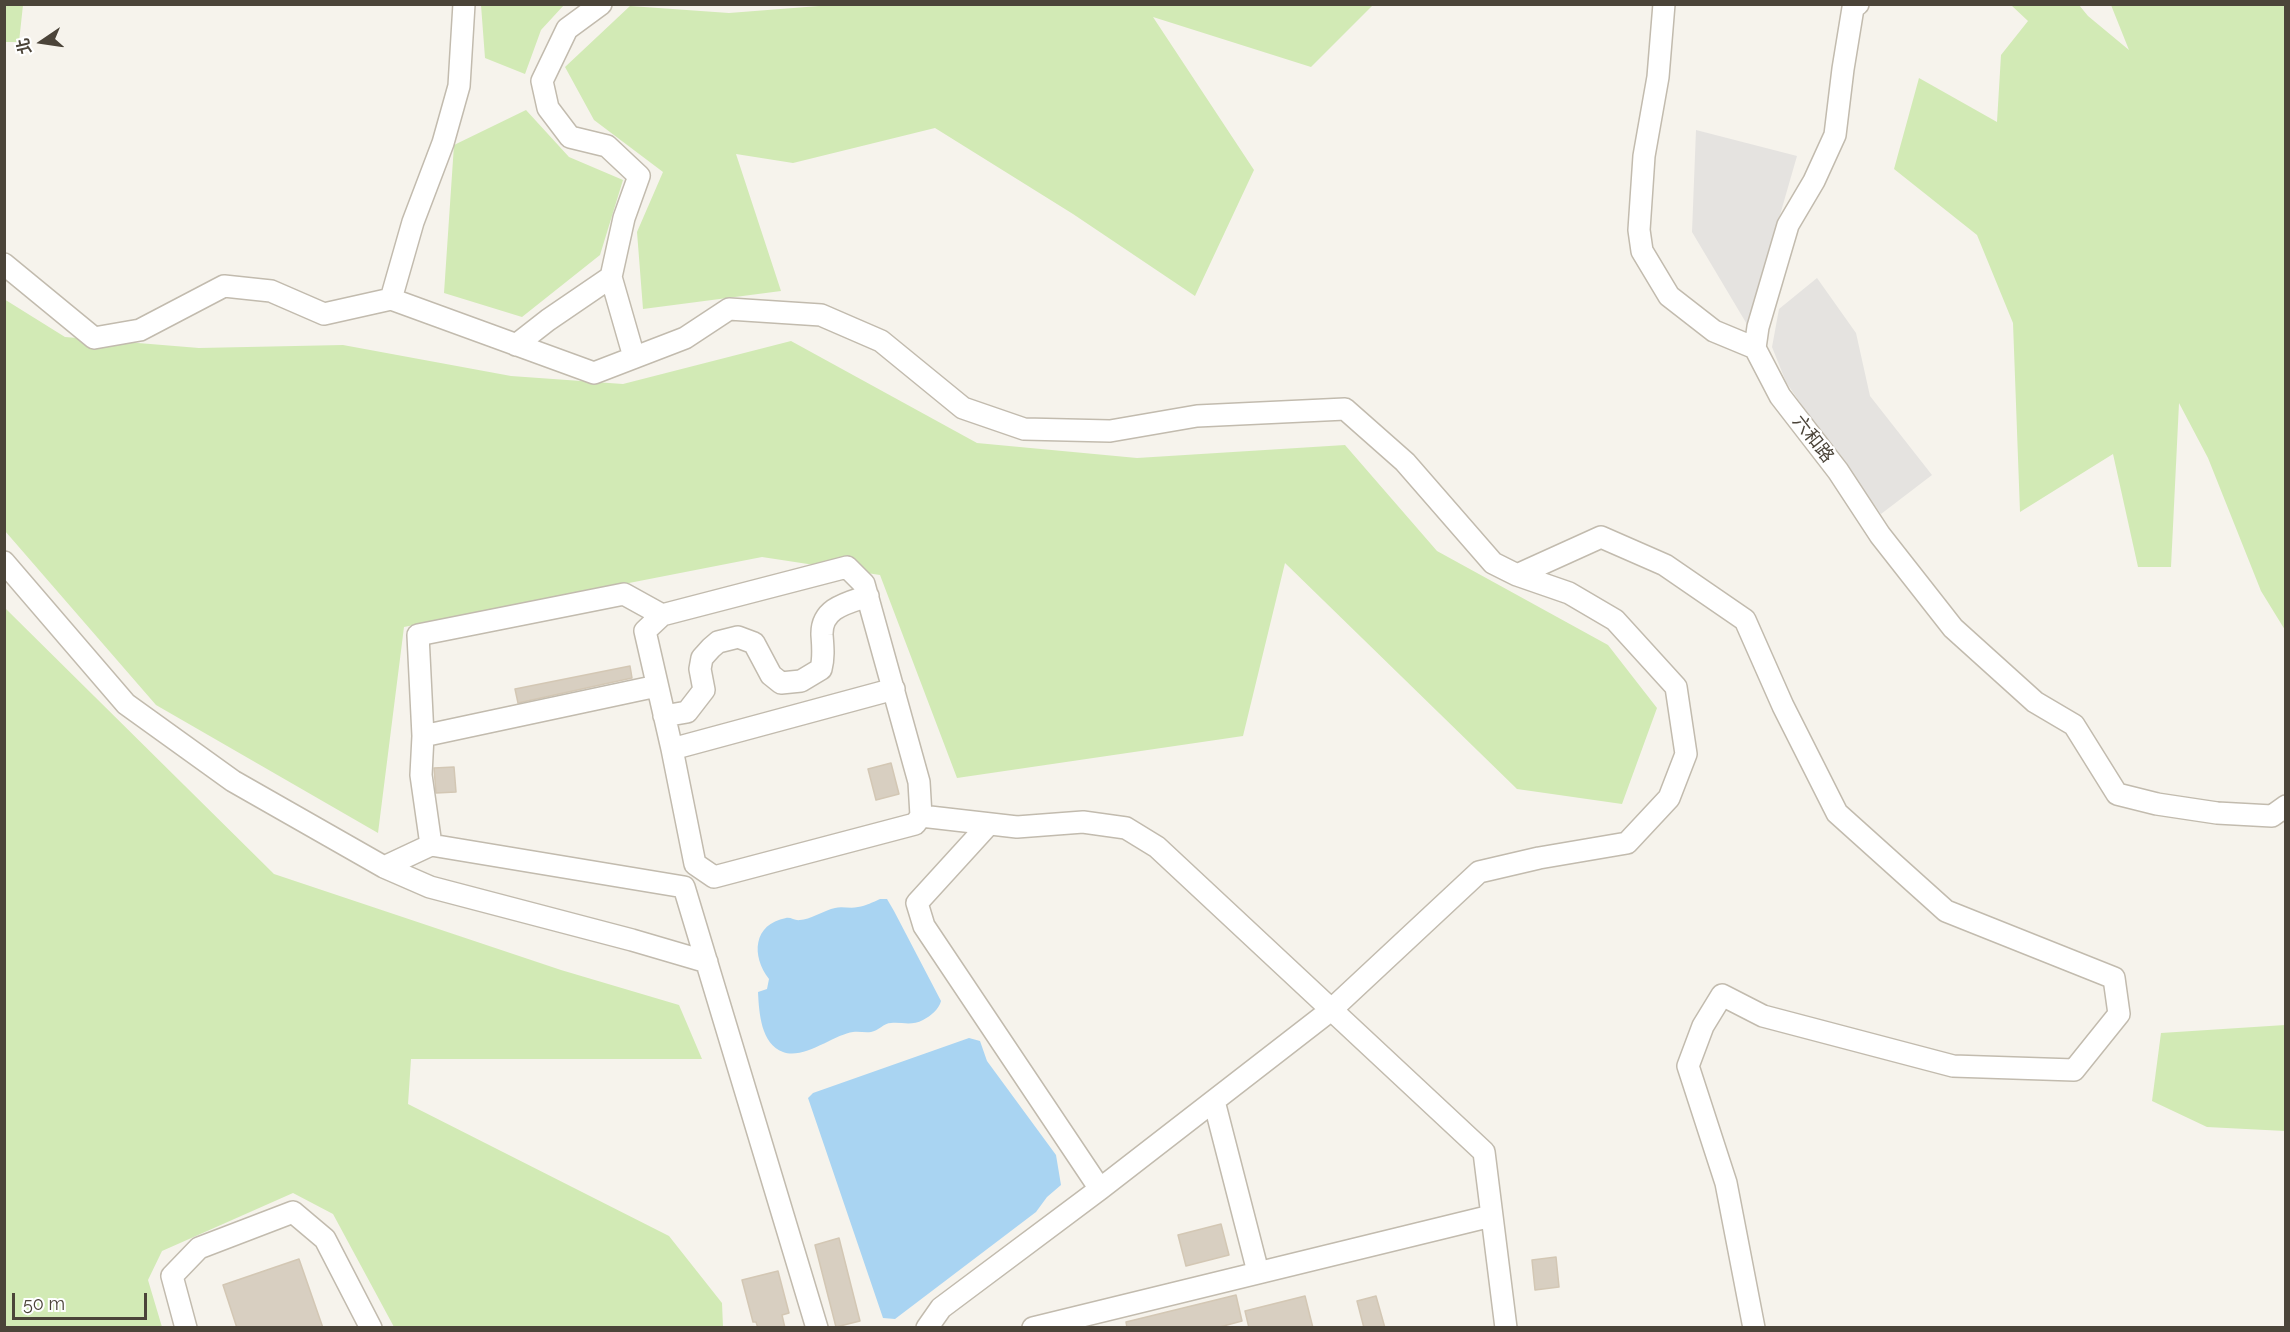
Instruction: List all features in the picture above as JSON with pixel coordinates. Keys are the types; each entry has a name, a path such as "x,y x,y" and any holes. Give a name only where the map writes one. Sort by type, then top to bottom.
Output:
{"street":[{"path":"391,299 413,222 443,143 459,86 464,4"},
{"path":"601,4 567,29 542,81 548,108 570,137 607,146 639,176 624,218 611,277 634,357"},
{"path":"1664,4 1658,77 1644,156 1638,230 1642,251 1669,296 1714,331 1755,348 1758,327 1788,225 1814,181 1835,135 1853,8 1858,4"},
{"path":"4,264 94,338 140,330 224,286 271,291 324,314 391,299 594,373 685,338 729,309 821,315 881,342 963,408 1024,429 1110,431 1197,416 1345,409 1405,462 1492,563 1517,575 1569,593 1615,620 1676,687 1686,754 1670,798 1627,843 1539,858 1479,872 1331,1010 1100,1189 941,1308 927,1328"},
{"path":"516,345 611,277"},
{"name":"六和路","path":"1755,348 1780,396 1838,471 1880,535 1953,628 2035,702 2074,725 2117,794 2157,804 2217,813 2272,816 2286,806"},
{"path":"1517,575 1601,537 1665,565 1745,620 1783,706 1837,813 1946,911 2114,978 2119,1014 2074,1070 1953,1066 1763,1016 1722,995 1703,1026 1688,1066 1726,1183 1754,1328"},
{"path":"4,562 126,704 233,781 384,867 430,887 707,962"},
{"path":"695,864 714,878 915,824 921,816 919,782 868,596 864,584 847,567 662,615 645,631 695,864 684,887 817,1328"},
{"path":"431,845 421,775 423,736 418,635 624,594 662,615"},
{"path":"664,716 687,712 704,690 700,669 702,658 718,642 738,637 754,643 771,675 781,683 801,681 821,669 824,656 822,632 825,618 838,606 868,596"},
{"path":"423,736 657,686"},
{"path":"672,749 894,689"},
{"path":"921,816 1017,827 1083,822 1126,828 1157,847 1484,1152 1506,1328"},
{"path":"989,824 917,903 924,926 1100,1189"},
{"path":"384,867 431,845 684,887"},
{"path":"1214,1101 1258,1272"},
{"path":"186,1328 172,1276 200,1248 293,1212 325,1239 371,1328"},
{"path":"1033,1328 1491,1216"}],"green space":[{"path":"5,4 23,5 19,42 5,42"},
{"path":"481,4 564,5 541,30 525,74 485,58"},
{"path":"832,5 1373,5 1311,67 1153,17 1254,170 1195,296 1073,214 935,128 793,163 736,154 781,291 643,309 637,232 663,172 594,120 565,67 630,6 729,13"},
{"path":"2011,5 2079,5 2088,16 2129,50 2111,5 2285,5 2285,630 2261,591 2208,458 2179,403 2171,567 2138,567 2113,454 2020,512 2013,323 1977,235 1894,169 1919,78 1997,122 2001,55 2028,21"},
{"path":"526,110 569,157 623,180 600,255 522,317 444,293 454,145"},
{"path":"4,299 65,337 199,348 343,345 511,376 623,384 791,341 977,443 1137,458 1345,445 1437,551 1608,645 1657,708 1622,804 1517,789 1285,563 1243,736 957,778 880,575 762,557 404,627 378,833 156,705 5,531"},
{"path":"5,608 274,874 561,970 679,1005 702,1059 411,1059 408,1104 669,1236 722,1303 723,1327 394,1327 333,1214 293,1193 162,1251 148,1280 162,1327 5,1327"},
{"path":"2285,1025 2285,1131 2207,1127 2152,1101 2161,1033"}],"shaded area":[{"path":"1696,130 1797,156 1748,326 1692,232"},
{"path":"1817,278 1856,333 1870,396 1932,475 1881,514 1828,444 1786,382 1772,347 1779,309"}],"water":[{"path":"887,899 894,911 941,1001 938,1007 919,1022 888,1023 871,1032 846,1034 800,1053 791,1054 776,1048 766,1035 759,1009 758,992 767,989 769,979 759,961 758,942 761,934 775,921 786,918 804,920 835,908 852,908"},
{"path":"969,1038 980,1041 987,1061 1056,1155 1061,1185 1047,1197 1036,1212 895,1319 883,1318 808,1098 813,1093"}],"building":[{"path":"630,666 632,678 518,703 515,689"},
{"path":"891,763 899,794 876,800 868,769"},
{"path":"454,767 456,792 436,793 434,768"},
{"path":"1221,1224 1229,1255 1186,1266 1178,1235"},
{"path":"839,1238 860,1321 836,1327 815,1245"},
{"path":"1556,1257 1559,1287 1535,1290 1532,1260"},
{"path":"299,1259 323,1328 237,1328 223,1285"},
{"path":"778,1271 789,1313 782,1315 785,1328 758,1328 756,1322 753,1322 742,1280"},
{"path":"1236,1295 1242,1321 1216,1328 1127,1328 1126,1322"},
{"path":"1305,1296 1313,1328 1249,1328 1245,1311"},
{"path":"1376,1296 1385,1328 1364,1328 1357,1301"}]}
